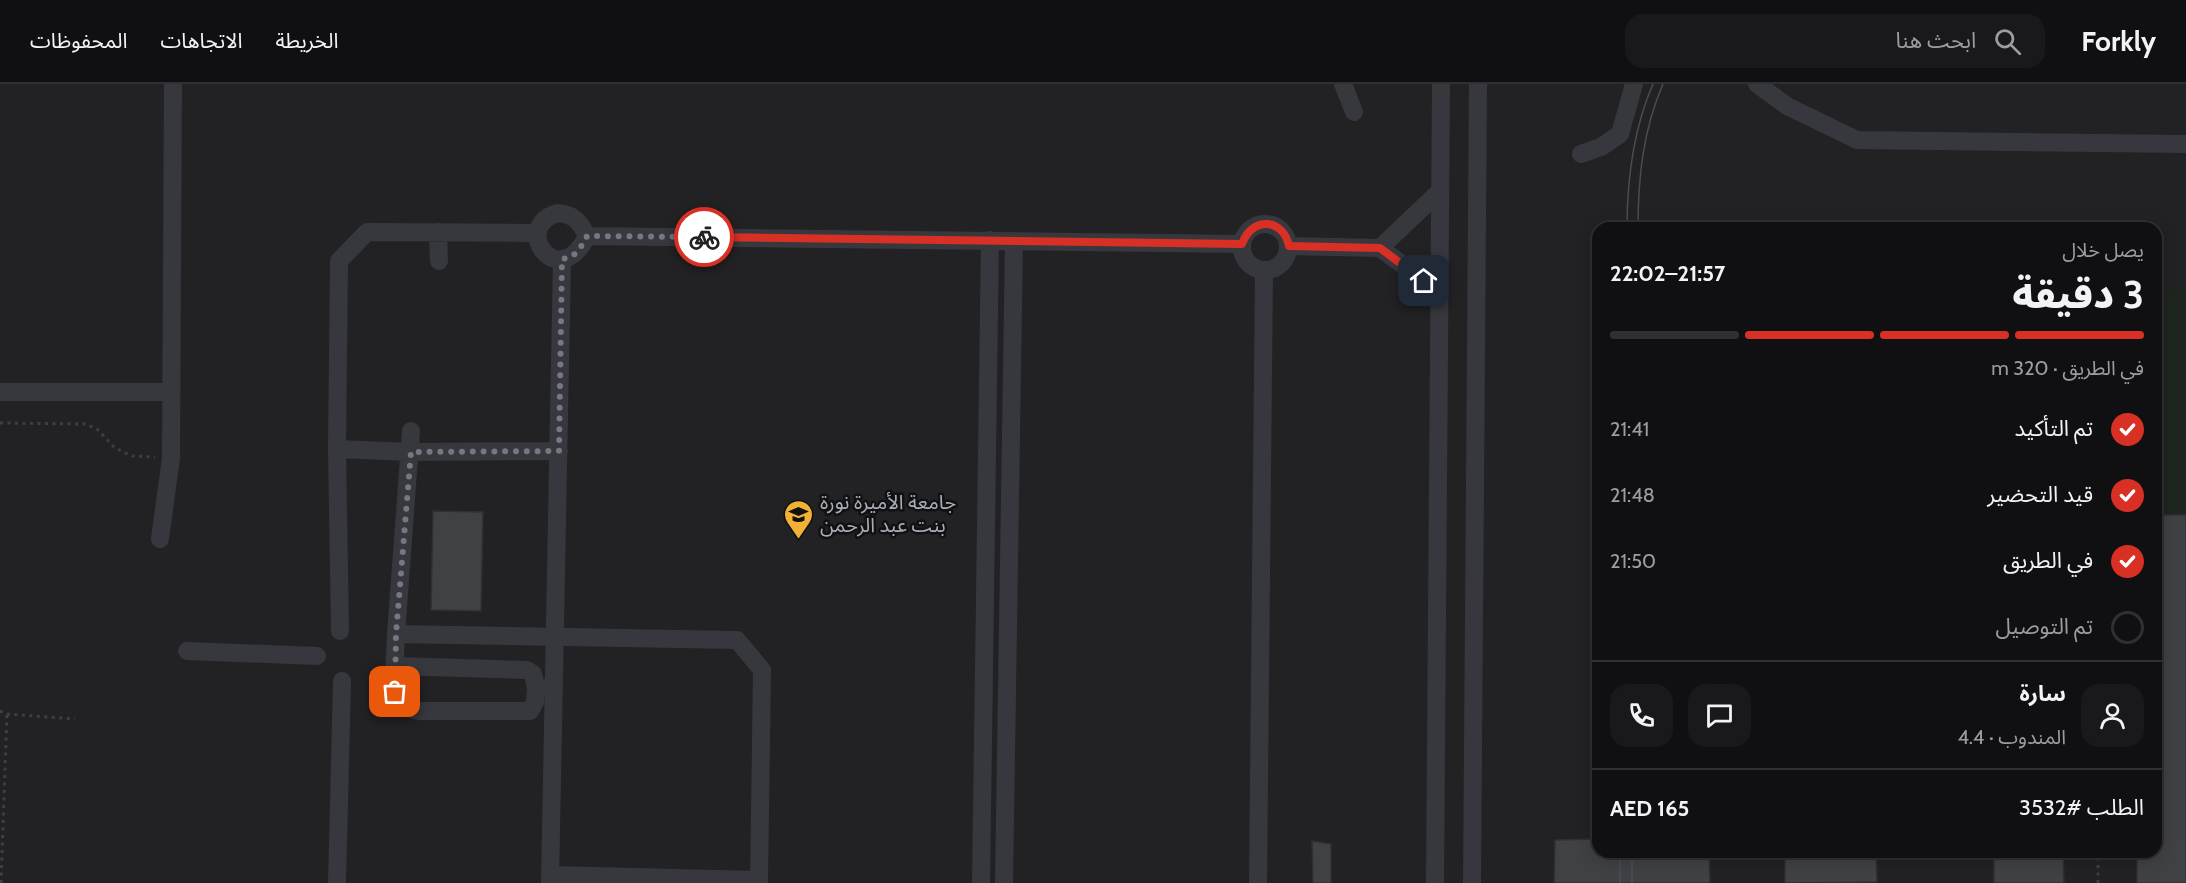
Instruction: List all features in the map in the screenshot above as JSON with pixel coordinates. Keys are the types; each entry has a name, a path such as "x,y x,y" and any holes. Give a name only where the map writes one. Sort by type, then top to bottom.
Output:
{"street":[{"path":"160,539 171,458 173,84"},
{"path":"1343,84 1354,112"},
{"path":"1435,883 1440,84"},
{"path":"1472,883 1478,84"},
{"path":"1581,154 1601,147 1620,134 1634,84"},
{"path":"1757,84 1787,106 1857,140 2186,144"},
{"path":"1380,248 1440,191"},
{"path":"558,213 573,216 579,221 587,236 574,256 562,259 552,258 545,254 540,248 538,233 544,219 558,213"},
{"path":"1263,224 1277,227 1283,232 1289,246 1284,261 1272,269 1264,270 1257,269 1245,259 1242,244 1249,231 1263,224"},
{"path":"340,631 337,449 339,261 367,232 538,233"},
{"path":"438,232 439,261"},
{"path":"587,236 1242,244"},
{"path":"981,883 990,240"},
{"path":"1004,883 1014,241"},
{"path":"1289,246 1380,248 1439,292"},
{"path":"396,634 555,637 737,640 762,670 759,882 550,879 545,688 555,637 562,259"},
{"path":"1258,883 1264,270"},
{"path":"0,392 171,392"},
{"path":"411,431 396,634 395,692 399,701 407,708 419,711 530,711 545,688"},
{"path":"337,449 411,452 559,451"},
{"path":"187,651 317,656"},
{"path":"396,666 527,670 545,688"},
{"path":"337,883 342,681"}],"path":[{"path":"0,423 85,424 97,429 114,447 132,456 171,458"},
{"path":"0,711 6,714 75,719"},
{"path":"1,883 6,714"},
{"path":"2098,858 2098,883"}],"shaded area":[{"name":"جامعة الأميرة نورة بنت عبد الرحمن","path":"0,84 2186,84 2186,883 0,883"},
{"path":"2162,289 2186,290 2186,522 2162,522"}],"building":[{"path":"433,511 483,512 481,611 431,610"},
{"path":"2162,515 2186,515 2186,883 2137,883 2137,858 2162,858"},
{"path":"1592,839 1592,858 1709,858 1710,883 1554,883 1555,840"},
{"path":"1312,841 1331,844 1331,883 1313,883"},
{"path":"1785,858 1876,858 1877,882 1785,883"},
{"path":"1994,858 2063,858 2064,883 1994,883"}],"tram line":[{"path":"1627,222 1628,191 1636,137 1653,84"},
{"path":"1638,222 1639,191 1646,137 1663,84"},
{"path":"1620,858 1620,883"},
{"path":"1632,858 1632,883"}],"way so far":[{"path":"395,692 396,634 411,452 559,451 562,259 574,256 587,236 704,237"}],"place":[{"name":"جامعة الأميرة نورة بنت عبد الرحمن","path":"799,540"}],"route":[{"path":"704,237 1242,244 1249,231 1255,226 1270,224 1283,232 1289,246 1380,248 1424,281"}]}
